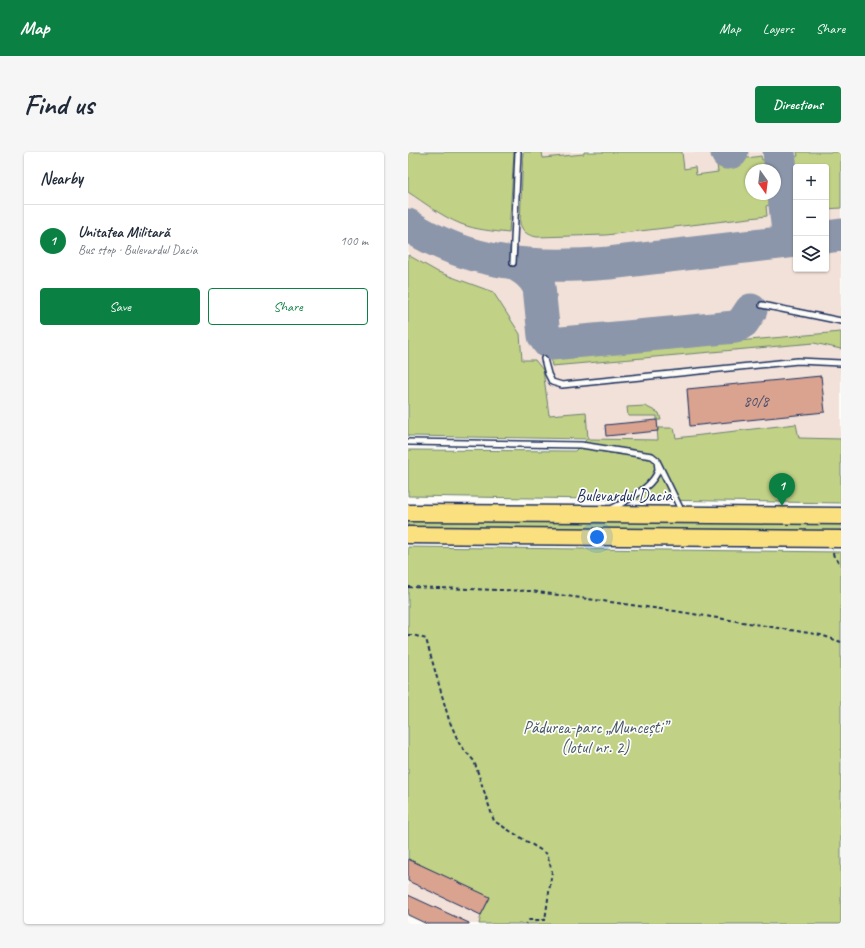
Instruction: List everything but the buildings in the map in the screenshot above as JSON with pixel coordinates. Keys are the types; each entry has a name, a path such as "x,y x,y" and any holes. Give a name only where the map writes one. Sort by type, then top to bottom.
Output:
{"main road":[{"name":"Bulevardul Dacia","path":"408,513 841,516"},
{"path":"408,535 841,539"}],"lane":[{"path":"513,263 518,152"},
{"path":"762,305 841,321"},
{"path":"544,359 552,382 562,385 798,361 841,363"},
{"path":"408,442 581,445 652,456 657,460 683,514"},
{"path":"600,515 625,502 643,490 658,470 657,460"}],"path":[{"path":"408,587 530,591 674,611 821,635 841,642"},
{"path":"408,635 426,639 449,720 460,744 474,761 494,821 547,854 552,872 544,920 529,920 526,924"}],"shaded area":[{"path":"408,152 841,152 841,444 408,436"},
{"path":"408,859 490,897 481,915 479,924 427,924 408,915"}],"green space":[{"path":"408,152 514,152 509,233 479,229 461,224 440,213 408,192"},
{"path":"523,152 542,152 543,158 584,154 584,152 682,152 684,169 695,167 696,175 718,172 717,165 727,164 727,161 761,156 762,160 769,159 770,164 745,164 745,200 774,200 774,204 766,206 767,216 606,235 537,237 526,233 520,224"},
{"path":"797,152 841,152 841,208 829,209 829,164 793,164 793,191 791,191 788,168 792,167 790,157 798,156"},
{"path":"408,255 438,272 493,292 520,334 522,360 535,360 543,370 549,415 586,412 588,439 658,440 657,428 674,428 676,438 796,424 799,438 841,439 841,503 408,496 408,450 575,451 587,439 408,436"},
{"path":"841,332 841,349 814,343 552,366 551,360 554,357"},
{"path":"645,406 659,413 661,420 657,420 657,416 628,416 627,407"},
{"path":"408,519 841,524 841,533 408,527"},
{"name":"Pădurea-parc „Muncești” (lotul nr. 2)","path":"408,547 841,552 841,924 479,924 481,915 490,898 408,859"}],"taxiway":[{"path":"727,153 732,152"},
{"path":"779,152 789,241"},
{"path":"408,225 432,239 480,257 505,262 530,264 582,265 609,263 793,241"},
{"path":"829,237 841,235"},
{"path":"513,263 528,273 539,287 544,336 551,344 735,327 743,322 751,310"}],"place":[{"name":"Unitatea Militară","path":"782,506"}]}
